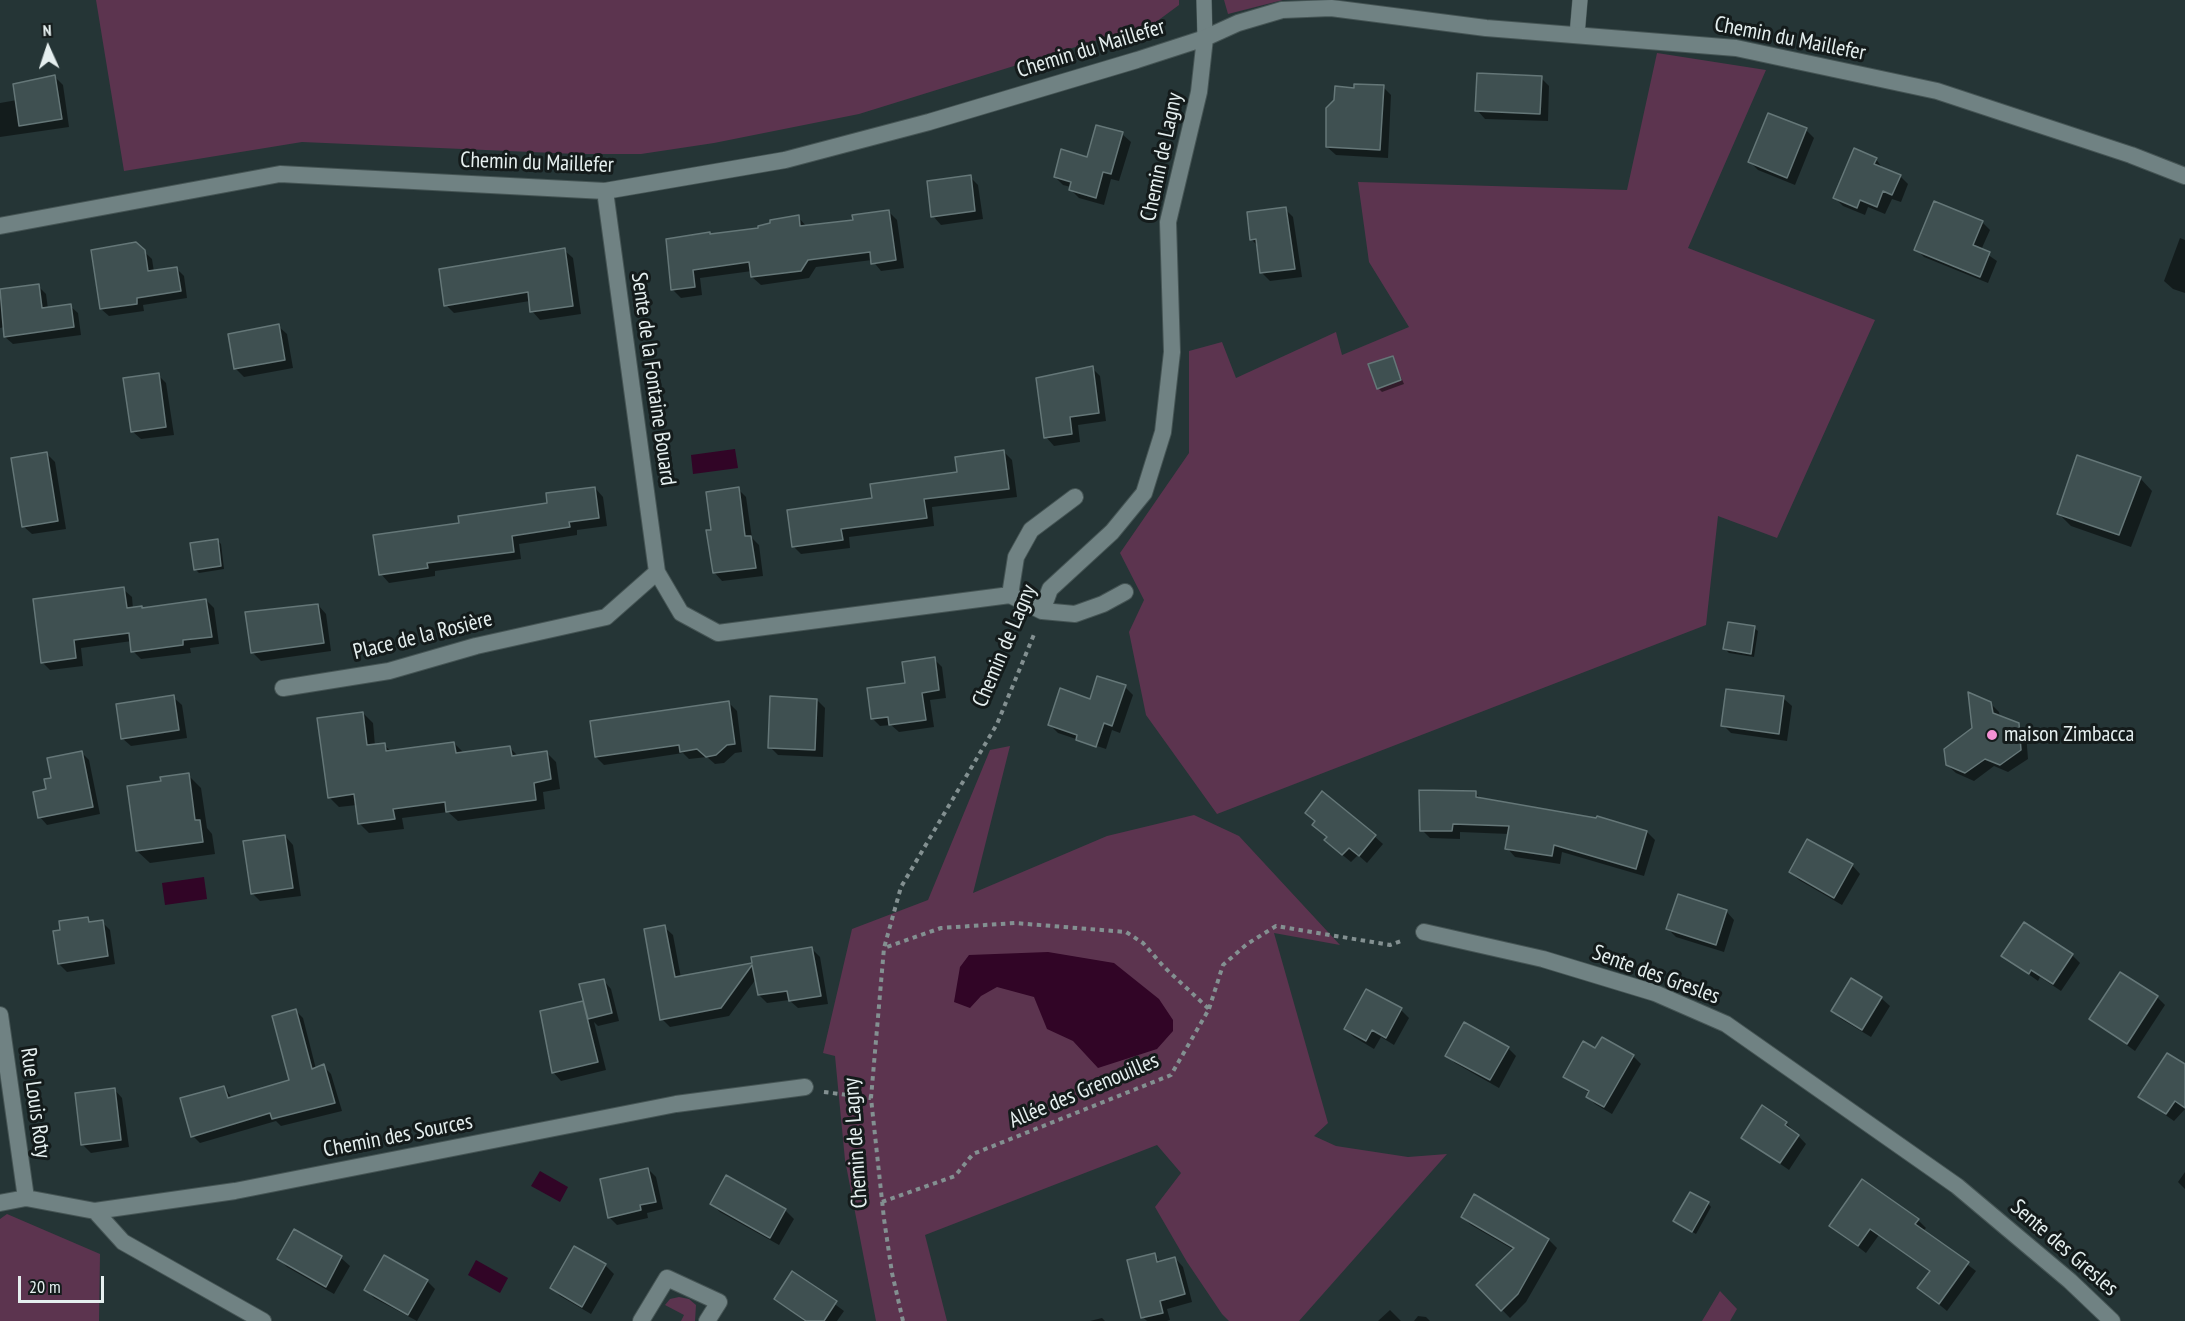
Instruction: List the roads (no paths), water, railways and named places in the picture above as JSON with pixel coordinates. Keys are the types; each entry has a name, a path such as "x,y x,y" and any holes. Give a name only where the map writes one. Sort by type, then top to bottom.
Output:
{"street":[{"name":"Chemin du Maillefer","path":"0,226 280,174 605,191 785,159 929,122 1205,38 1238,23 1282,10 1331,8 1486,27 1736,48 1937,92 2131,155 2185,176"},
{"name":"Chemin de Lagny","path":"1042,611 1050,589 1112,532 1144,493 1163,432 1172,352 1168,222 1199,92 1205,38"},
{"name":"Sente de la Fontaine Bouard","path":"605,191 657,572 681,613 718,633 1010,595"},
{"path":"1075,497 1031,530 1016,557 1010,595 1042,611 1076,614 1103,604 1125,592"},
{"name":"Place de la Rosière","path":"283,688 389,671 476,646 606,617 657,572"},
{"name":"Sente des Gresles","path":"1424,932 1543,959 1643,990 1726,1024 1957,1186 2070,1281 2112,1321"},
{"name":"Rue Louis Roty","path":"0,1015 26,1198"},
{"name":"Chemin des Sources","path":"0,1203 26,1198 95,1211 235,1191 675,1104 805,1087"},
{"path":"95,1211 123,1242 263,1321"},
{"path":"641,1321 667,1278 718,1302 707,1321"}],"lane":[{"name":"Chemin de Lagny","path":"1204,0 1205,38"},
{"path":"1577,35 1580,0"}],"place":[{"name":"maison Zimbacca","path":"1992,735"}]}
